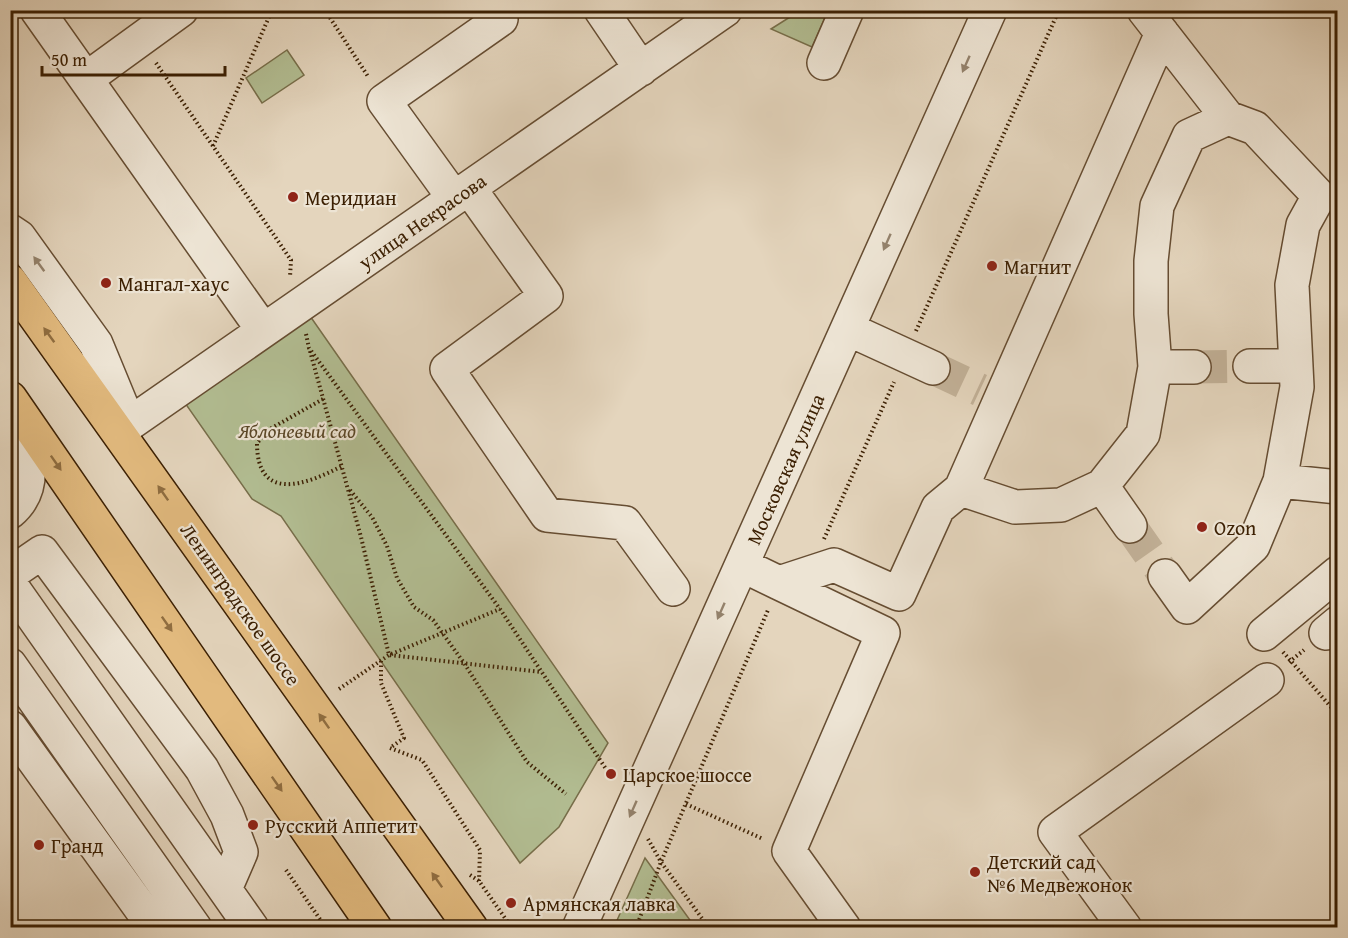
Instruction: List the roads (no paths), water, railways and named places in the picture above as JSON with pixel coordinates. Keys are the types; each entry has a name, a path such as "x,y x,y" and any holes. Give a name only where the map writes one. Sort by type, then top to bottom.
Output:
{"highway":[{"name":"Ленинградское шоссе","path":"10,281 124,427 471,927"},
{"path":"10,398 375,927"}],"street":[{"path":"37,10 263,330"},
{"path":"86,79 181,10"},
{"path":"601,10 641,69"},
{"name":"улица Некрасова","path":"124,427 726,10"},
{"path":"824,63 847,10"},
{"name":"Московская улица","path":"579,927 990,10"},
{"path":"503,13 384,101 546,296 447,369 547,516 625,523 673,589"},
{"path":"794,578 834,565 898,594 939,508 961,489 990,394 1153,22 1228,118 1256,128 1319,196 1303,225 1292,285 1297,387 1280,481 1253,546 1187,606 1165,576"},
{"path":"961,489 1015,507 1061,505 1102,486 1143,434 1155,367 1151,314 1151,261 1157,206 1189,136 1228,118"},
{"path":"10,231 19,237 96,344 124,427"},
{"path":"848,329 919,361"},
{"path":"1250,366 1296,366"},
{"path":"1155,367 1194,367"},
{"path":"10,404 26,453 30,483 23,502 10,512"},
{"path":"1280,481 1338,487"},
{"path":"1102,486 1130,526"},
{"path":"10,574 42,552 201,770 227,814 241,852 225,889"},
{"path":"742,565 794,578 883,633 789,851 844,927"},
{"path":"1264,634 1338,573"},
{"path":"10,584 251,927"},
{"path":"10,665 195,927"},
{"path":"1125,927 1055,832 1279,670"},
{"path":"10,727 155,927"}],"tunnel":[{"path":"1194,367 1250,366"},
{"path":"933,368 980,390"},
{"path":"1130,526 1165,576"}],"place":[{"name":"Меридиан","path":"293,197"},
{"name":"Магнит","path":"992,266"},
{"name":"Мангал-хаус","path":"106,283"},
{"name":"Ozon","path":"1202,527"},
{"name":"Царское шоссе","path":"611,774"},
{"name":"Русский Аппетит","path":"253,825"},
{"name":"Гранд","path":"39,845"},
{"name":"Детский сад №6 Медвежонок","path":"975,872"},
{"name":"Армянская лавка","path":"511,903"}],"park label":[{"name":"Яблоневый сад","path":"297,430"}]}
